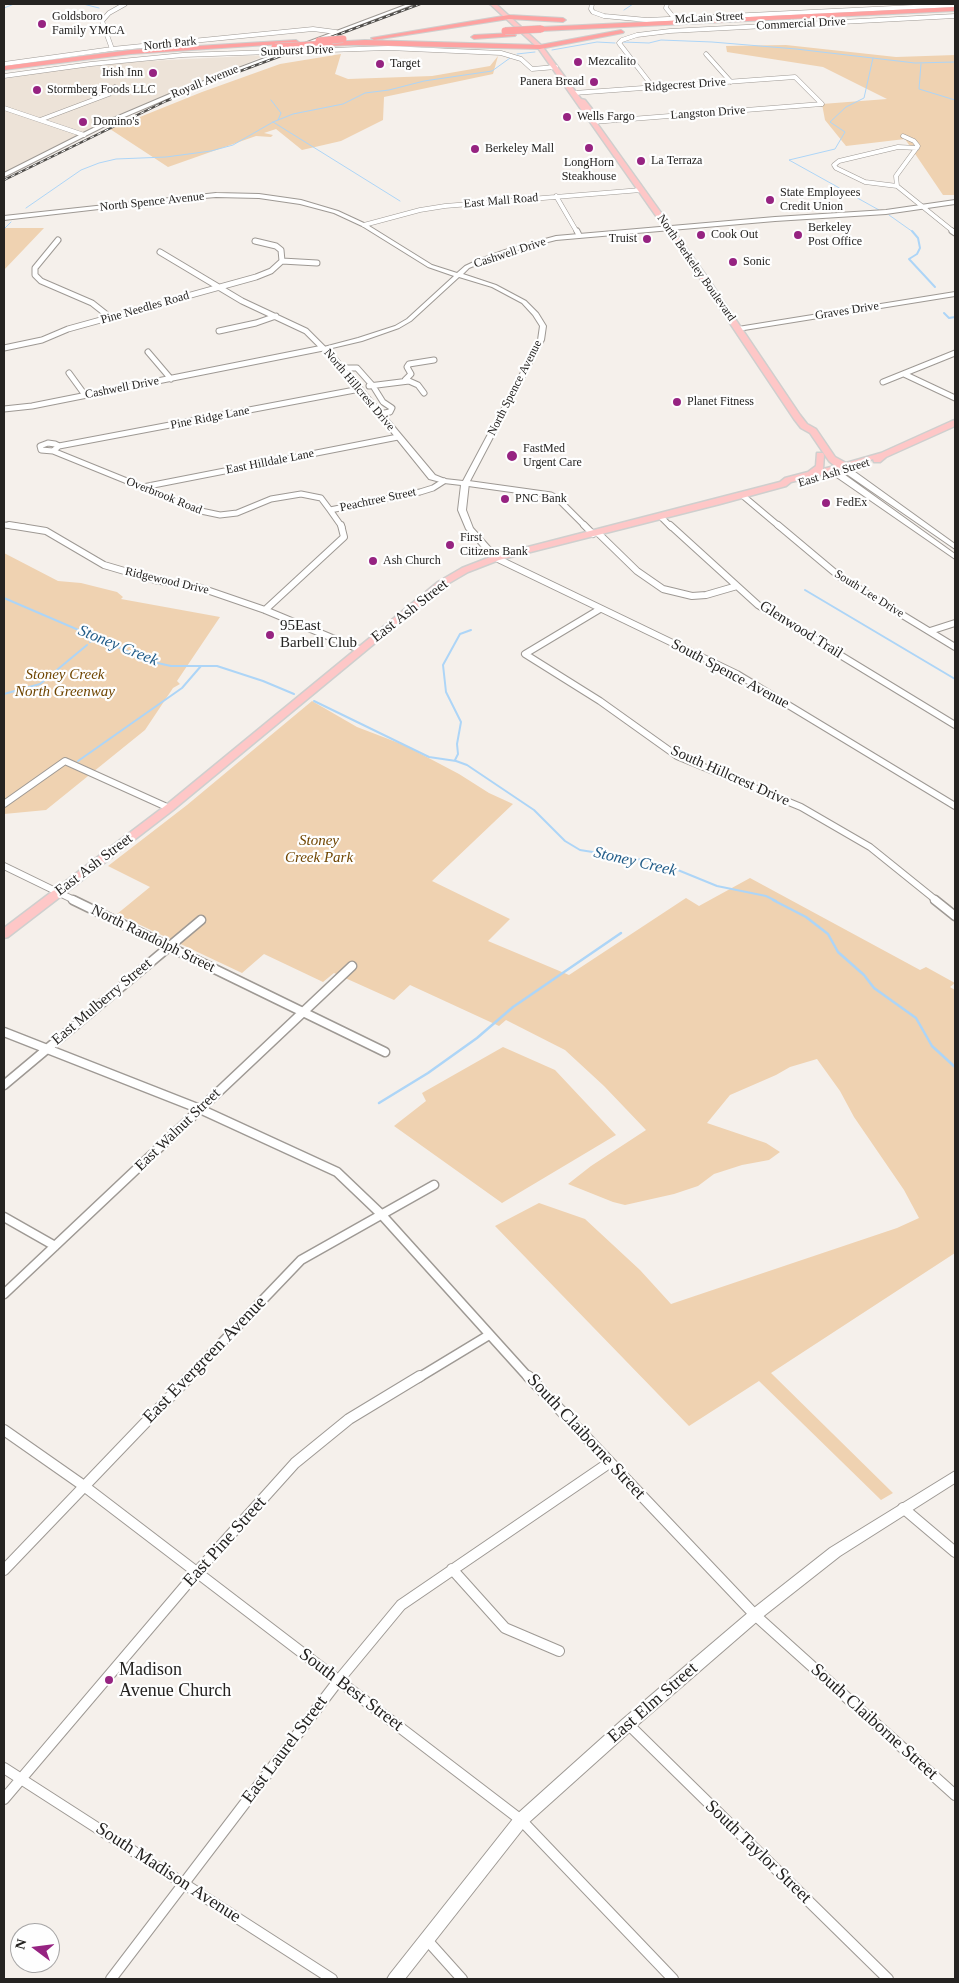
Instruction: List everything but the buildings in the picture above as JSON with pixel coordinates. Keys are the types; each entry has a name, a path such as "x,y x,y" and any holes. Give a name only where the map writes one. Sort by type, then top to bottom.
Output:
{"highway":[{"path":"374,38 509,17 604,23 955,9"},
{"path":"467,33 645,28 955,9"},
{"path":"4,70 146,55 278,50 329,44 513,35 541,31 677,21"},
{"path":"356,43 540,47 645,28"},
{"path":"4,70 131,52 458,33"},
{"path":"116,58 134,57 138,60 139,57 146,55"}],"main road":[{"name":"North Berkeley Boulevard","path":"493,4 540,47 579,100 583,101 589,108 587,111 593,122 640,190 669,228 804,426 813,432 840,470"},
{"name":"East Ash Street","path":"783,484 795,486 840,470 881,459 883,455 955,423"},
{"name":"North Berkeley Boulevard","path":"804,426 805,433 820,455 840,470"},
{"path":"810,475 820,467 820,455"},
{"name":"East Ash Street","path":"4,934 169,808 441,584 465,570 496,558 661,517 783,484 788,480 840,470"}],"street":[{"path":"112,49 102,21 109,13 125,4"},
{"name":"Royall Avenue","path":"4,175 84,135 278,50 336,32 412,4"},
{"name":"McLain Street","path":"592,4 591,9 593,12 604,16 633,20 677,21 905,8 955,9"},
{"path":"667,4 666,8 677,21"},
{"path":"827,4 833,12"},
{"path":"901,4 905,8"},
{"name":"Commercial Drive","path":"653,87 619,43 622,40 637,35 670,31 955,16"},
{"name":"North Park","path":"4,64 112,49 313,29 336,32"},
{"name":"Sunburst Drive","path":"4,76 91,64 203,54 278,50 388,48 479,51 511,55 521,59 532,69 556,67"},
{"path":"706,54 731,82"},
{"name":"Ridgecrest Drive","path":"574,93 796,77 822,104"},
{"path":"40,120 109,94 115,87"},
{"name":"Langston Drive","path":"593,122 822,104"},
{"path":"4,108 84,135"},
{"path":"903,136 914,141 917,144 917,148"},
{"path":"917,148 898,147 839,161 834,165 836,168 865,182 896,186 955,233"},
{"path":"896,186 896,176 917,148"},
{"name":"East Mall Road","path":"364,225 420,210 445,206 640,190"},
{"name":"North Spence Avenue","path":"4,218 216,195 259,196 301,202 336,212 364,225 421,261 456,275 494,286 524,302 536,314 543,326 541,340 465,483 462,510 470,529 496,558"},
{"path":"556,196 579,235"},
{"name":"Cashwell Drive","path":"4,409 170,379 366,338 397,327 409,320 456,275 482,260 507,251 556,238 877,213 955,202"},
{"path":"58,240 36,268 35,275 41,281 92,303 111,318"},
{"path":"255,241 276,246 283,256 282,261 316,263"},
{"name":"North Hillcrest Drive","path":"160,252 242,301 306,331 342,368 432,477 444,481 465,483"},
{"name":"Pine Needles Road","path":"5,346 42,340 68,329 219,288 271,271 282,261"},
{"name":"Graves Drive","path":"738,328 955,294"},
{"path":"219,331 256,323 276,316"},
{"path":"148,352 170,379"},
{"path":"883,382 955,352"},
{"path":"424,393 418,385 405,380 411,374 407,367 409,364 434,360"},
{"path":"342,368 356,367 373,386 382,402 392,408 390,412 379,414"},
{"path":"69,373 85,395"},
{"path":"904,374 955,398"},
{"name":"Pine Ridge Lane","path":"59,446 370,389 373,386 405,380"},
{"name":"East Hilldale Lane","path":"143,487 398,437"},
{"path":"48,443 59,446 53,451 41,450 40,446 48,443"},
{"name":"Overbrook Road","path":"53,451 200,511 220,515 237,513 271,499 301,494 321,498 330,510"},
{"path":"840,470 955,547"},
{"path":"840,470 955,557"},
{"name":"Peachtree Street","path":"265,610 344,537 343,528 330,510 420,492 444,481"},
{"path":"465,483 551,495 558,499 637,570 663,589 692,596 706,595 737,586"},
{"name":"South Lee Drive","path":"742,495 840,577 955,647"},
{"name":"Glenwood Trail","path":"661,517 758,605 955,725"},
{"name":"Ridgewood Drive","path":"4,526 21,526 46,531 104,565 155,580 201,588 265,610 361,650"},
{"name":"South Spence Avenue","path":"496,558 737,674 955,806"},
{"name":"South Hillcrest Drive","path":"600,609 526,654 600,701 677,756 801,807 870,847 955,916"},
{"path":"930,631 955,623"},
{"path":"4,804 65,761 169,808"},
{"name":"North Randolph Street","path":"4,866 385,1052"},
{"name":"East Mulberry Street","path":"4,1085 201,920"},
{"name":"East Walnut Street","path":"4,1294 352,966"},
{"name":"South Claiborne Street","path":"4,1032 200,1109 337,1172 381,1214 489,1335 755,1615 955,1795"},
{"name":"East Evergreen Avenue","path":"4,1570 301,1260 434,1185"},
{"path":"4,1217 55,1246"},
{"name":"East Pine Street","path":"4,1798 197,1572 295,1463 341,1425 489,1335"},
{"name":"South Best Street","path":"4,1430 84,1486 521,1820 673,1979"},
{"name":"East Laurel Street","path":"111,1979 338,1681 400,1605 608,1462"},
{"name":"East Elm Street","path":"394,1979 521,1820 628,1724 755,1615 835,1552 955,1476"},
{"path":"903,1508 955,1552"},
{"path":"452,1569 505,1628 559,1651"},
{"name":"South Taylor Street","path":"628,1724 888,1979"},
{"name":"South Madison Avenue","path":"4,1768 332,1979"},
{"path":"427,1940 462,1979"}],"shaded area":[{"path":"266,55 84,135 4,177 4,79 91,64"}],"green space":[{"path":"786,45 896,57 955,55 955,195 943,195 905,139 846,146 825,120 822,104 887,99 823,67 727,52 726,46"},
{"path":"341,54 335,74 348,79 432,76 490,66 498,56 493,74 384,97 383,120 341,141 302,150 276,129 264,133 273,135 271,137 256,136 168,167 110,129 202,92 280,64"},
{"path":"4,228 44,228 4,270"},
{"name":"Stoney Creek North Greenway","path":"4,553 58,581 81,583 117,592 123,597 121,599 220,617 177,681 180,684 173,688 145,730 46,810 4,814"},
{"name":"Stoney Creek Park","path":"312,701 357,727 404,745 459,774 489,793 513,804 432,881 510,919 488,941 569,975 686,898 699,906 750,878 920,970 926,967 955,983 950,987 955,990 955,1253 771,1373 893,1493 881,1500 759,1381 689,1426 495,1226 539,1203 585,1219 640,1270 671,1304 897,1228 919,1218 904,1190 817,1059 790,1067 730,1095 707,1123 766,1143 780,1152 769,1160 742,1165 714,1174 698,1186 674,1194 625,1205 568,1184 591,1166 646,1130 604,1086 565,1050 506,1020 499,1026 410,985 394,1000 334,973 323,982 264,954 242,973 117,914 150,887 108,866 187,805"},
{"path":"503,1047 555,1070 616,1135 502,1203 394,1126 426,1101 422,1093"}],"waterway":[{"path":"4,8 14,4"},
{"path":"83,4 99,8"},
{"path":"624,10 633,4"},
{"path":"623,42 649,43 661,40 712,42 873,58"},
{"path":"552,50 597,42 615,43"},
{"path":"517,54 535,52"},
{"path":"278,120 293,114 343,104 365,93 389,90 424,81 492,71 510,58"},
{"path":"873,58 915,63 955,62"},
{"path":"873,58 864,98 846,107 830,122 845,132 835,149 789,160 879,210"},
{"path":"921,64 919,89 955,100"},
{"path":"271,100 281,113 278,120"},
{"path":"273,122 278,120"},
{"path":"26,208 81,170 99,163 116,159 166,157 211,151 233,145 273,122"},
{"path":"273,122 400,201"},
{"path":"889,215 913,232"},
{"path":"4,229 11,222"},
{"path":"913,232 918,238 920,248 917,254 909,259 935,287"},
{"path":"944,313 949,318 955,317"},
{"path":"805,590 955,679"},
{"name":"Stoney Creek","path":"4,598 153,662 171,666 201,666"},
{"path":"455,760 458,754 457,744 461,722 446,692 443,665 460,634 471,630"},
{"name":"Stoney Creek","path":"90,642 97,638"},
{"path":"4,694 40,684 87,645"},
{"path":"78,761 182,688 201,666"},
{"name":"Stoney Creek","path":"201,666 217,666 263,681 294,694"},
{"name":"Stoney Creek","path":"314,701 429,757 456,761 467,765 534,810 565,841 580,850 649,861 668,866 717,886 766,896 776,901"},
{"name":"Stoney Creek","path":"773,900 806,917 828,934 838,952 864,975 874,988 916,1018 932,1046 955,1067"},
{"path":"379,1103 428,1073 477,1038 513,1007 621,933"}],"railway":[{"path":"4,180 166,101 227,76 420,4"}],"place":[{"name":"Goldsboro Family YMCA","path":"42,24"},
{"name":"Mezcalito","path":"578,62"},
{"name":"Target","path":"380,64"},
{"name":"Irish Inn","path":"153,73"},
{"name":"Panera Bread","path":"594,82"},
{"name":"Stormberg Foods LLC","path":"37,90"},
{"name":"Wells Fargo","path":"567,117"},
{"name":"Domino's","path":"83,122"},
{"name":"LongHorn Steakhouse","path":"589,148"},
{"name":"Berkeley Mall","path":"475,149"},
{"name":"La Terraza","path":"641,161"},
{"name":"State Employees Credit Union","path":"770,200"},
{"name":"Cook Out","path":"701,235"},
{"name":"Berkeley Post Office","path":"798,235"},
{"name":"Truist","path":"647,239"},
{"name":"Sonic","path":"733,262"},
{"name":"Planet Fitness","path":"677,402"},
{"name":"FastMed Urgent Care","path":"512,456"},
{"name":"PNC Bank","path":"505,499"},
{"name":"FedEx","path":"826,503"},
{"name":"First Citizens Bank","path":"450,545"},
{"name":"Ash Church","path":"373,561"},
{"name":"95East Barbell Club","path":"270,635"},
{"name":"Madison Avenue Church","path":"109,1680"}]}
